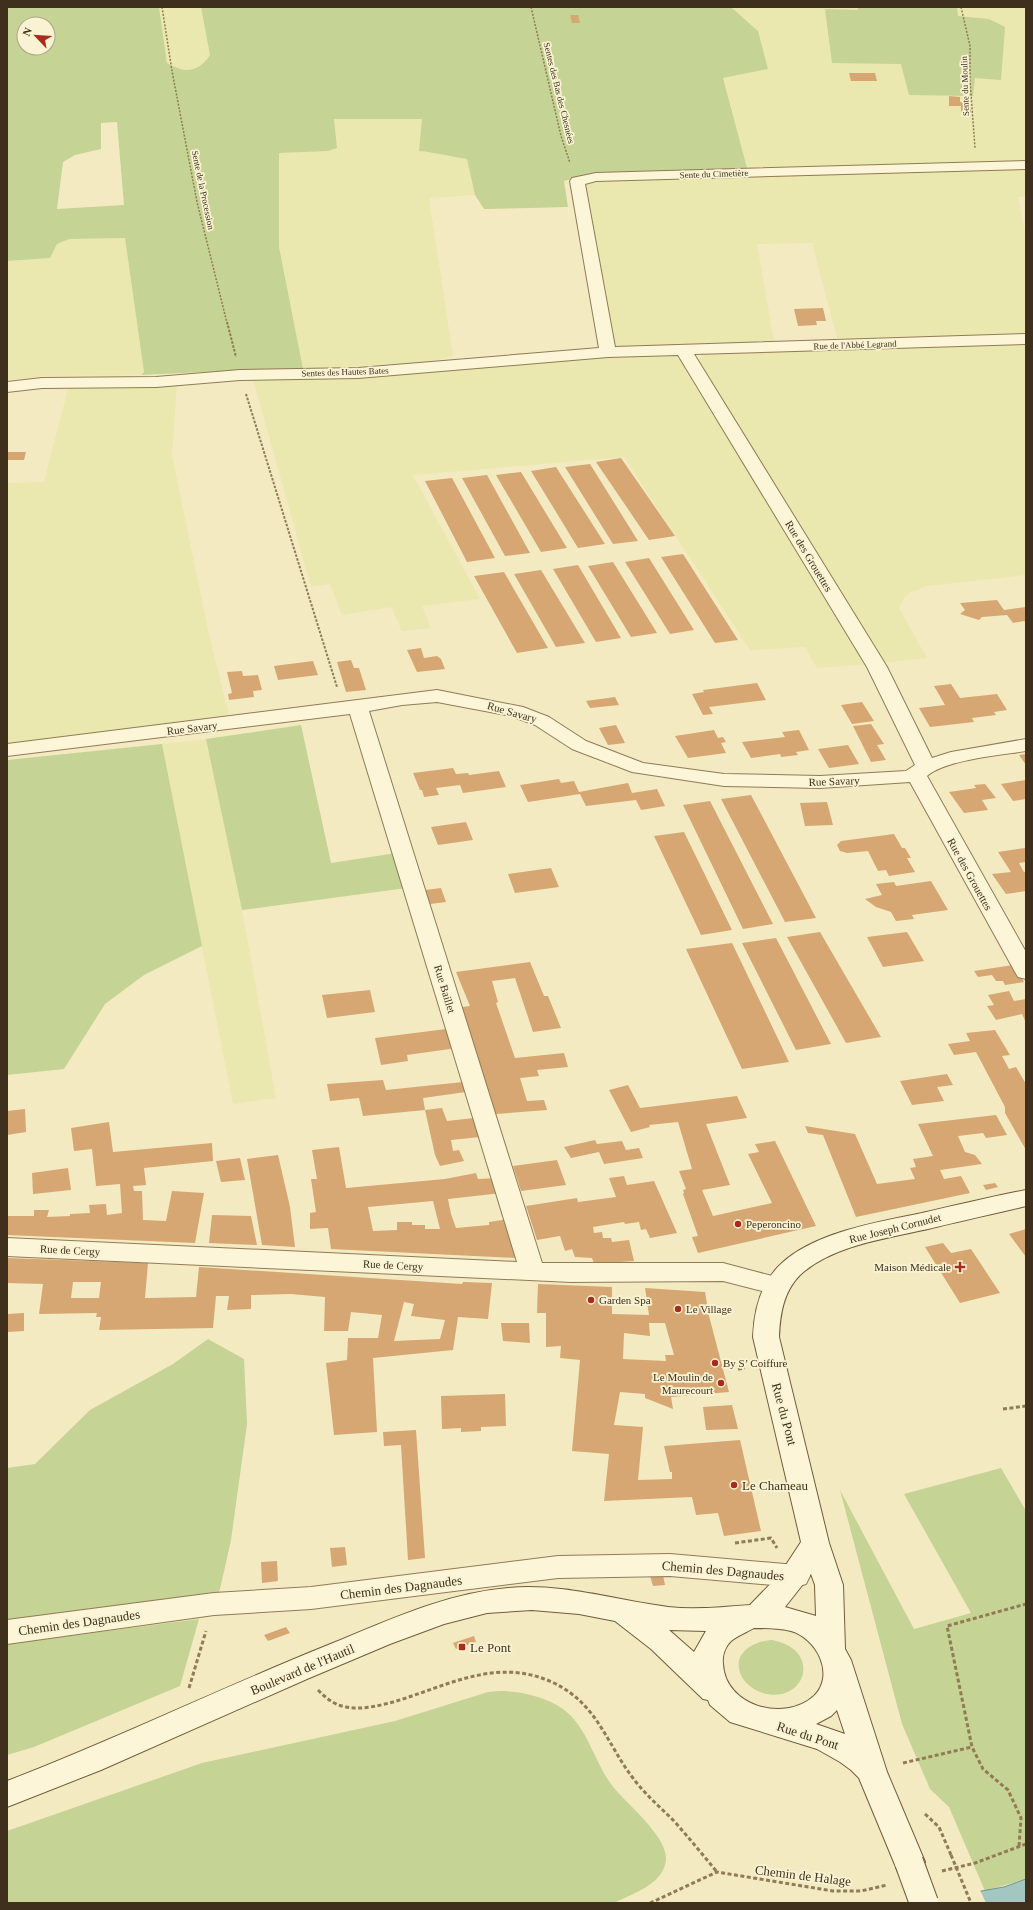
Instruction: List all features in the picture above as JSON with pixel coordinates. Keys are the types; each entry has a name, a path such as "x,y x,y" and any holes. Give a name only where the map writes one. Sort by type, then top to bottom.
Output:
{"street":[{"name":"Sente du Cimetière","path":"577,181 604,177 1026,165"},
{"path":"577,181 608,352"},
{"name":"Rue de l'Abbé Legrand","path":"684,351 1026,339"},
{"name":"Sentes des Hautes Bates","path":"7,387 42,383 156,382 240,375 358,373 608,352 684,351"},
{"name":"Rue des Grouettes","path":"684,351 877,667 921,771 1026,972"},
{"name":"Rue Savary","path":"7,750 351,708 402,699 437,696 495,706 542,721 579,745 608,758 639,768 724,780 812,782 921,771 951,758 1026,744"},
{"name":"Rue Baillet","path":"351,708 532,1271"},
{"name":"Rue Joseph Cornudet","path":"778,1286 790,1270 800,1262 815,1253 844,1241 892,1228 1026,1198"},
{"name":"Rue de Cergy","path":"7,1247 571,1273 723,1272 778,1286"},
{"name":"Rue du Pont","path":"778,1286 767,1314 766,1338 794,1449 815,1543 830,1585 834,1658 872,1772 900,1873 924,1903"},
{"path":"754,1616 780,1616 801,1622 819,1633 834,1658 836,1684 827,1701 812,1713 793,1720 782,1722 759,1720 738,1712 722,1699 710,1682 707,1664 711,1646 722,1632 730,1626 754,1616 780,1597 796,1576 815,1543"},
{"name":"Chemin des Dagnaudes","path":"7,1632 214,1604 311,1598 558,1567 588,1565 684,1565 737,1572 777,1573 796,1576"},
{"name":"Boulevard de l'Hautil","path":"7,1794 51,1778 125,1747 304,1667 401,1627 437,1615 486,1602 508,1599 549,1599 572,1601 610,1609 689,1620 754,1616"},
{"name":"Boulevard de l'Hautil","path":"610,1609 645,1626 722,1699"},
{"name":"Rue du Pont","path":"759,1720 840,1745 859,1757 872,1772"}],"path":[{"name":"Sente de la Procession","path":"162,7 172,71 197,202 240,375 351,708"},
{"name":"Sentes des Bas des Chesnées","path":"531,7 561,136 577,181"},
{"name":"Sente du Moulin","path":"962,7 970,46 970,81 976,166"},
{"path":"1003,1409 1026,1406"},
{"path":"188,1692 214,1604"},
{"path":"1019,1846 1021,1818 1008,1790 984,1769 972,1747 947,1626 1026,1604"},
{"path":"304,1667 325,1699 339,1706 350,1708 383,1705 453,1681 489,1674 522,1673 555,1684 577,1697 590,1709 626,1769 637,1784 678,1826 717,1872 650,1903"},
{"path":"903,1763 972,1747"},
{"path":"925,1814 939,1827 971,1903"},
{"path":"938,1872 976,1863 1026,1844"},
{"name":"Chemin de Halage","path":"717,1872 833,1891 861,1892 900,1873"}],"shaded area":[{"path":"159,7 201,7 210,55 202,66 195,69 184,69 175,68 167,63"},
{"path":"731,7 1026,7 1026,164 747,168 723,78 768,69 758,31"},
{"path":"334,119 422,119 419,151 433,152 467,159 475,195 429,198 453,356 428,362 303,369 279,247 279,153 328,151 337,148"},
{"path":"1026,167 1026,196 1018,197 1026,238 1026,334 837,338 812,243 757,244 774,341 635,349 628,349 613,344 583,186 589,182"},
{"path":"125,238 144,372 141,375 45,376 7,380 7,261 50,258 57,244 69,239"},
{"path":"1026,343 1026,575 927,586 909,593 904,598 899,608 927,658 881,663 696,361 704,354"},
{"path":"658,354 674,356 684,363 686,372 869,664 817,668 805,647 750,650 624,457 413,475 480,599 422,606 431,628 402,631 391,607 342,615 330,584 311,587 253,379"},
{"path":"177,383 172,455 209,635 229,715 125,730 7,744 7,483 44,482 69,385"},
{"path":"206,739 242,910 276,1098 233,1104 162,744"}],"green space":[{"path":"7,7 159,7 167,63 174,67 186,70 191,70 201,65 210,55 201,7 731,7 758,31 768,69 723,78 747,168 589,174 564,181 568,207 484,209 475,195 467,159 419,151 422,119 334,119 337,148 328,151 279,153 279,247 303,369 264,369 141,375 144,372 125,238 69,239 57,244 50,258 7,261","holes":["117,122 124,205 57,209 63,162 75,155 101,149 101,123"]},
{"path":"858,7 957,7 958,16 989,19 1005,27 1001,80 975,78 973,96 909,95 901,64 832,63 825,9 858,10"},
{"path":"301,725 331,863 403,852 414,887 242,910 206,739"},
{"path":"162,744 202,946 144,975 105,1004 64,1069 7,1075 7,760"},
{"path":"208,1339 244,1359 247,1424 231,1540 220,1589 214,1604 7,1632 7,1468 35,1464 90,1410 173,1364"},
{"path":"1001,1468 1026,1511 1026,1879 985,1891 949,1807 930,1789 902,1724 840,1490 914,1629 971,1613 904,1494"},
{"path":"199,1619 180,1686 34,1747 7,1755 7,1644"},
{"path":"772,1640 789,1646 799,1655 803,1665 802,1676 797,1685 788,1692 775,1695 760,1692 752,1688 744,1680 739,1669 741,1655 745,1650 758,1643"},
{"path":"488,1692 516,1692 541,1698 563,1709 572,1717 585,1736 607,1779 661,1841 665,1851 666,1860 660,1876 653,1882 638,1892 614,1903 7,1903 7,1831 202,1763 395,1721"}],"water":[{"path":"1026,1879 1026,1903 914,1903 1004,1887"}],"pier":[{"path":"980,1890 986,1903 912,1903 913,1901"}],"building":[{"path":"570,15 578,15 580,23 572,23"},
{"path":"849,73 875,73 877,81 851,81"},
{"path":"949,96 960,97 960,102 970,103 971,113 961,113 961,106 949,106"},
{"path":"823,308 826,321 816,321 817,325 798,326 794,309"},
{"path":"7,452 26,452 24,460 7,460"},
{"path":"621,458 675,536 649,540 596,462"},
{"path":"590,464 638,541 613,544 565,467"},
{"path":"556,467 605,544 578,548 531,471"},
{"path":"521,472 567,548 541,552 496,475"},
{"path":"487,475 530,553 505,556 462,478"},
{"path":"452,478 495,558 467,562 425,481"},
{"path":"683,554 738,640 715,643 661,557"},
{"path":"649,558 694,630 670,634 625,562"},
{"path":"613,562 657,633 631,637 588,566"},
{"path":"578,565 621,638 596,642 553,569"},
{"path":"541,570 585,643 556,647 514,574"},
{"path":"504,572 548,648 517,653 474,576"},
{"path":"997,600 1004,610 1026,607 1026,623 1024,621 1013,623 1007,615 982,617 979,620 960,614 965,610 960,603"},
{"path":"421,648 424,658 437,656 441,659 445,669 417,672 407,650"},
{"path":"351,660 354,668 359,668 366,690 346,692 337,662"},
{"path":"313,661 318,675 278,680 274,666"},
{"path":"242,671 243,676 258,675 262,690 253,691 254,697 229,700 228,694 232,693 227,672"},
{"path":"757,683 766,700 709,707 713,714 703,715 692,694 704,692 703,690"},
{"path":"951,684 960,698 997,694 1007,710 994,712 996,715 972,718 974,722 930,727 919,708 945,705 934,686"},
{"path":"615,697 619,705 590,708 586,701"},
{"path":"862,702 874,721 852,724 841,705"},
{"path":"871,724 884,744 877,745 886,760 871,762 853,726"},
{"path":"616,725 625,743 608,745 599,728"},
{"path":"714,730 718,738 723,737 726,742 721,743 726,753 688,758 675,736"},
{"path":"799,730 809,750 796,752 798,755 781,757 780,754 751,758 742,742 785,737 782,732"},
{"path":"848,745 859,764 829,768 818,749"},
{"path":"1026,754 1026,765 1019,755"},
{"path":"453,768 456,774 468,773 469,775 499,771 506,787 463,793 460,785 436,788 439,795 424,797 413,773"},
{"path":"559,779 561,783 574,781 579,792 628,783 632,793 657,789 665,806 641,810 636,800 586,806 580,794 528,802 520,785"},
{"path":"1026,780 1026,799 1013,801 1001,784"},
{"path":"985,784 996,798 982,800 988,810 964,813 949,792 976,788 974,785"},
{"path":"751,795 816,918 785,922 721,799"},
{"path":"710,801 773,924 743,929 683,805"},
{"path":"827,802 833,825 805,826 800,803"},
{"path":"466,822 473,840 438,845 431,827"},
{"path":"684,832 732,930 701,935 654,836"},
{"path":"894,834 902,848 905,848 911,858 907,858 915,872 889,876 886,870 878,871 868,851 847,853 840,851 837,845 841,841"},
{"path":"1025,848 1026,862 1019,863 1024,872 1026,872 1026,891 1006,894 992,874 1011,872 998,852"},
{"path":"551,868 559,887 515,893 508,874"},
{"path":"931,881 948,910 912,915 914,919 896,921 891,912 876,907 865,899 882,895 876,884 894,882 896,886"},
{"path":"441,888 446,902 430,904 425,890"},
{"path":"820,932 881,1037 846,1043 787,937"},
{"path":"907,932 924,961 883,967 867,937"},
{"path":"776,938 831,1044 796,1050 742,943"},
{"path":"732,943 789,1062 742,1069 686,949"},
{"path":"530,962 544,996 548,996 561,1028 533,1032 515,978 492,981 498,1002 496,1003 515,1058 564,1053 568,1067 537,1070 539,1076 520,1078 527,1101 544,1100 547,1110 496,1114 462,1007 470,1006 456,972"},
{"path":"1013,965 1024,982 1005,985 1003,981 996,981 992,975 978,977 974,971"},
{"path":"370,990 375,1012 327,1018 322,995"},
{"path":"1009,991 1014,1001 1026,999 1026,1023 1022,1014 996,1020 987,1006 994,1005 988,995"},
{"path":"446,1029 457,1048 407,1055 408,1061 381,1065 375,1038"},
{"path":"995,1030 1010,1055 1002,1056 1009,1069 1016,1067 1026,1084 1026,1150 1005,1113 1005,1107 976,1052 954,1055 948,1044 970,1041 966,1033"},
{"path":"947,1074 953,1085 937,1087 944,1101 912,1105 900,1081"},
{"path":"383,1080 386,1090 463,1082 466,1092 423,1098 425,1110 363,1116 359,1098 330,1101 327,1084"},
{"path":"628,1085 640,1108 737,1096 747,1118 706,1124 730,1185 702,1190 713,1216 772,1203 748,1154 759,1152 755,1144 775,1141 816,1226 698,1253 692,1237 698,1236 683,1194 683,1190 686,1189 679,1171 692,1169 678,1122 649,1125 650,1127 631,1132 609,1090"},
{"path":"442,1108 447,1121 474,1118 480,1137 451,1140 453,1151 459,1150 464,1161 440,1166 435,1155 425,1110"},
{"path":"25,1109 26,1132 7,1135 7,1111"},
{"path":"996,1115 1007,1135 986,1138 983,1133 958,1136 965,1152 975,1155 982,1164 940,1170 944,1179 961,1176 970,1193 856,1217 823,1135 808,1133 805,1126 855,1134 877,1184 915,1179 910,1168 916,1167 913,1159 933,1156 918,1124"},
{"path":"109,1122 113,1152 212,1143 213,1161 144,1168 146,1185 133,1186 134,1191 142,1191 143,1220 166,1221 172,1191 204,1193 195,1243 7,1235 7,1216 34,1216 34,1210 49,1210 47,1217 70,1216 70,1214 90,1213 89,1205 106,1204 107,1215 122,1213 120,1184 96,1186 92,1149 74,1151 71,1128"},
{"path":"595,1140 597,1144 622,1141 626,1150 639,1148 643,1158 604,1164 599,1152 571,1158 564,1147"},
{"path":"339,1147 346,1188 445,1179 476,1173 478,1179 499,1178 502,1193 448,1199 451,1214 456,1228 489,1225 489,1222 509,1219 517,1258 331,1249 328,1228 310,1229 310,1213 316,1212 311,1179 317,1179 312,1150","holes":["433,1201 440,1229 425,1229 425,1225 412,1225 412,1222 397,1222 397,1230 373,1231 368,1207"]},
{"path":"278,1155 290,1207 295,1247 262,1245 247,1159"},
{"path":"240,1158 245,1180 221,1182 216,1161"},
{"path":"557,1160 566,1185 521,1191 513,1166"},
{"path":"68,1168 71,1190 33,1194 32,1173"},
{"path":"624,1176 627,1185 654,1181 677,1233 650,1238 646,1229 641,1230 639,1222 625,1224 624,1222 593,1227 594,1233 602,1232 603,1238 611,1238 612,1242 629,1240 634,1261 594,1264 592,1258 575,1257 572,1249 565,1251 560,1236 537,1240 526,1206 577,1198 578,1202 616,1197 609,1178"},
{"path":"995,1183 998,1187 986,1190 983,1185"},
{"path":"212,1215 251,1216 257,1245 209,1243"},
{"path":"1026,1229 1026,1257 1009,1234"},
{"name":"Maison Médicale","path":"943,1243 951,1253 971,1249 1000,1293 960,1303 925,1247"},
{"path":"7,1258 148,1263 145,1298 196,1297 199,1267 462,1284 463,1282 492,1283 488,1319 458,1317 453,1350 373,1358 377,1432 334,1435 326,1363 347,1360 348,1338 378,1338 382,1315 351,1312 348,1331 324,1331 325,1297 291,1294 251,1295 251,1309 227,1310 229,1296 216,1296 213,1328 99,1330 101,1317 96,1317 97,1313 39,1314 43,1284 7,1283","holes":["73,1282 101,1282 99,1298 71,1298","404,1302 414,1304 411,1316 445,1320 440,1339 394,1341"]},
{"path":"538,1284 612,1287 612,1314 649,1315 645,1288 705,1292 709,1316 729,1392 671,1397 673,1409 645,1398 645,1394 620,1392 614,1425 643,1427 638,1480 672,1479 672,1472 670,1472 664,1446 740,1440 761,1531 724,1536 718,1513 696,1515 692,1497 604,1501 609,1454 572,1451 580,1360 560,1358 561,1346 546,1347 546,1313 537,1313","holes":["649,1323 665,1323 674,1355 665,1355 666,1361 623,1359 624,1333 650,1336"]},
{"path":"24,1313 24,1331 7,1332 7,1314"},
{"path":"501,1323 529,1323 530,1343 503,1341"},
{"path":"505,1394 506,1426 481,1427 481,1431 461,1432 461,1428 442,1429 441,1396"},
{"path":"732,1405 738,1429 706,1430 703,1407"},
{"path":"416,1430 425,1558 408,1560 401,1445 384,1446 383,1432"},
{"path":"345,1547 347,1565 332,1567 330,1548"},
{"path":"277,1561 278,1581 262,1583 261,1562"},
{"path":"663,1575 665,1585 653,1586 650,1576"},
{"path":"286,1627 290,1633 268,1641 264,1635"},
{"path":"474,1636 476,1642 456,1649 453,1643"}],"place":[{"name":"Peperoncino","path":"738,1224"},
{"name":"Maison Médicale","path":"960,1267"},
{"name":"Garden Spa","path":"591,1300"},
{"name":"Le Village","path":"678,1309"},
{"name":"By S’ Coiffure","path":"715,1363"},
{"name":"Le Moulin de Maurecourt","path":"721,1383"},
{"name":"Le Chameau","path":"734,1485"},
{"name":"Le Pont","path":"462,1647"}]}
